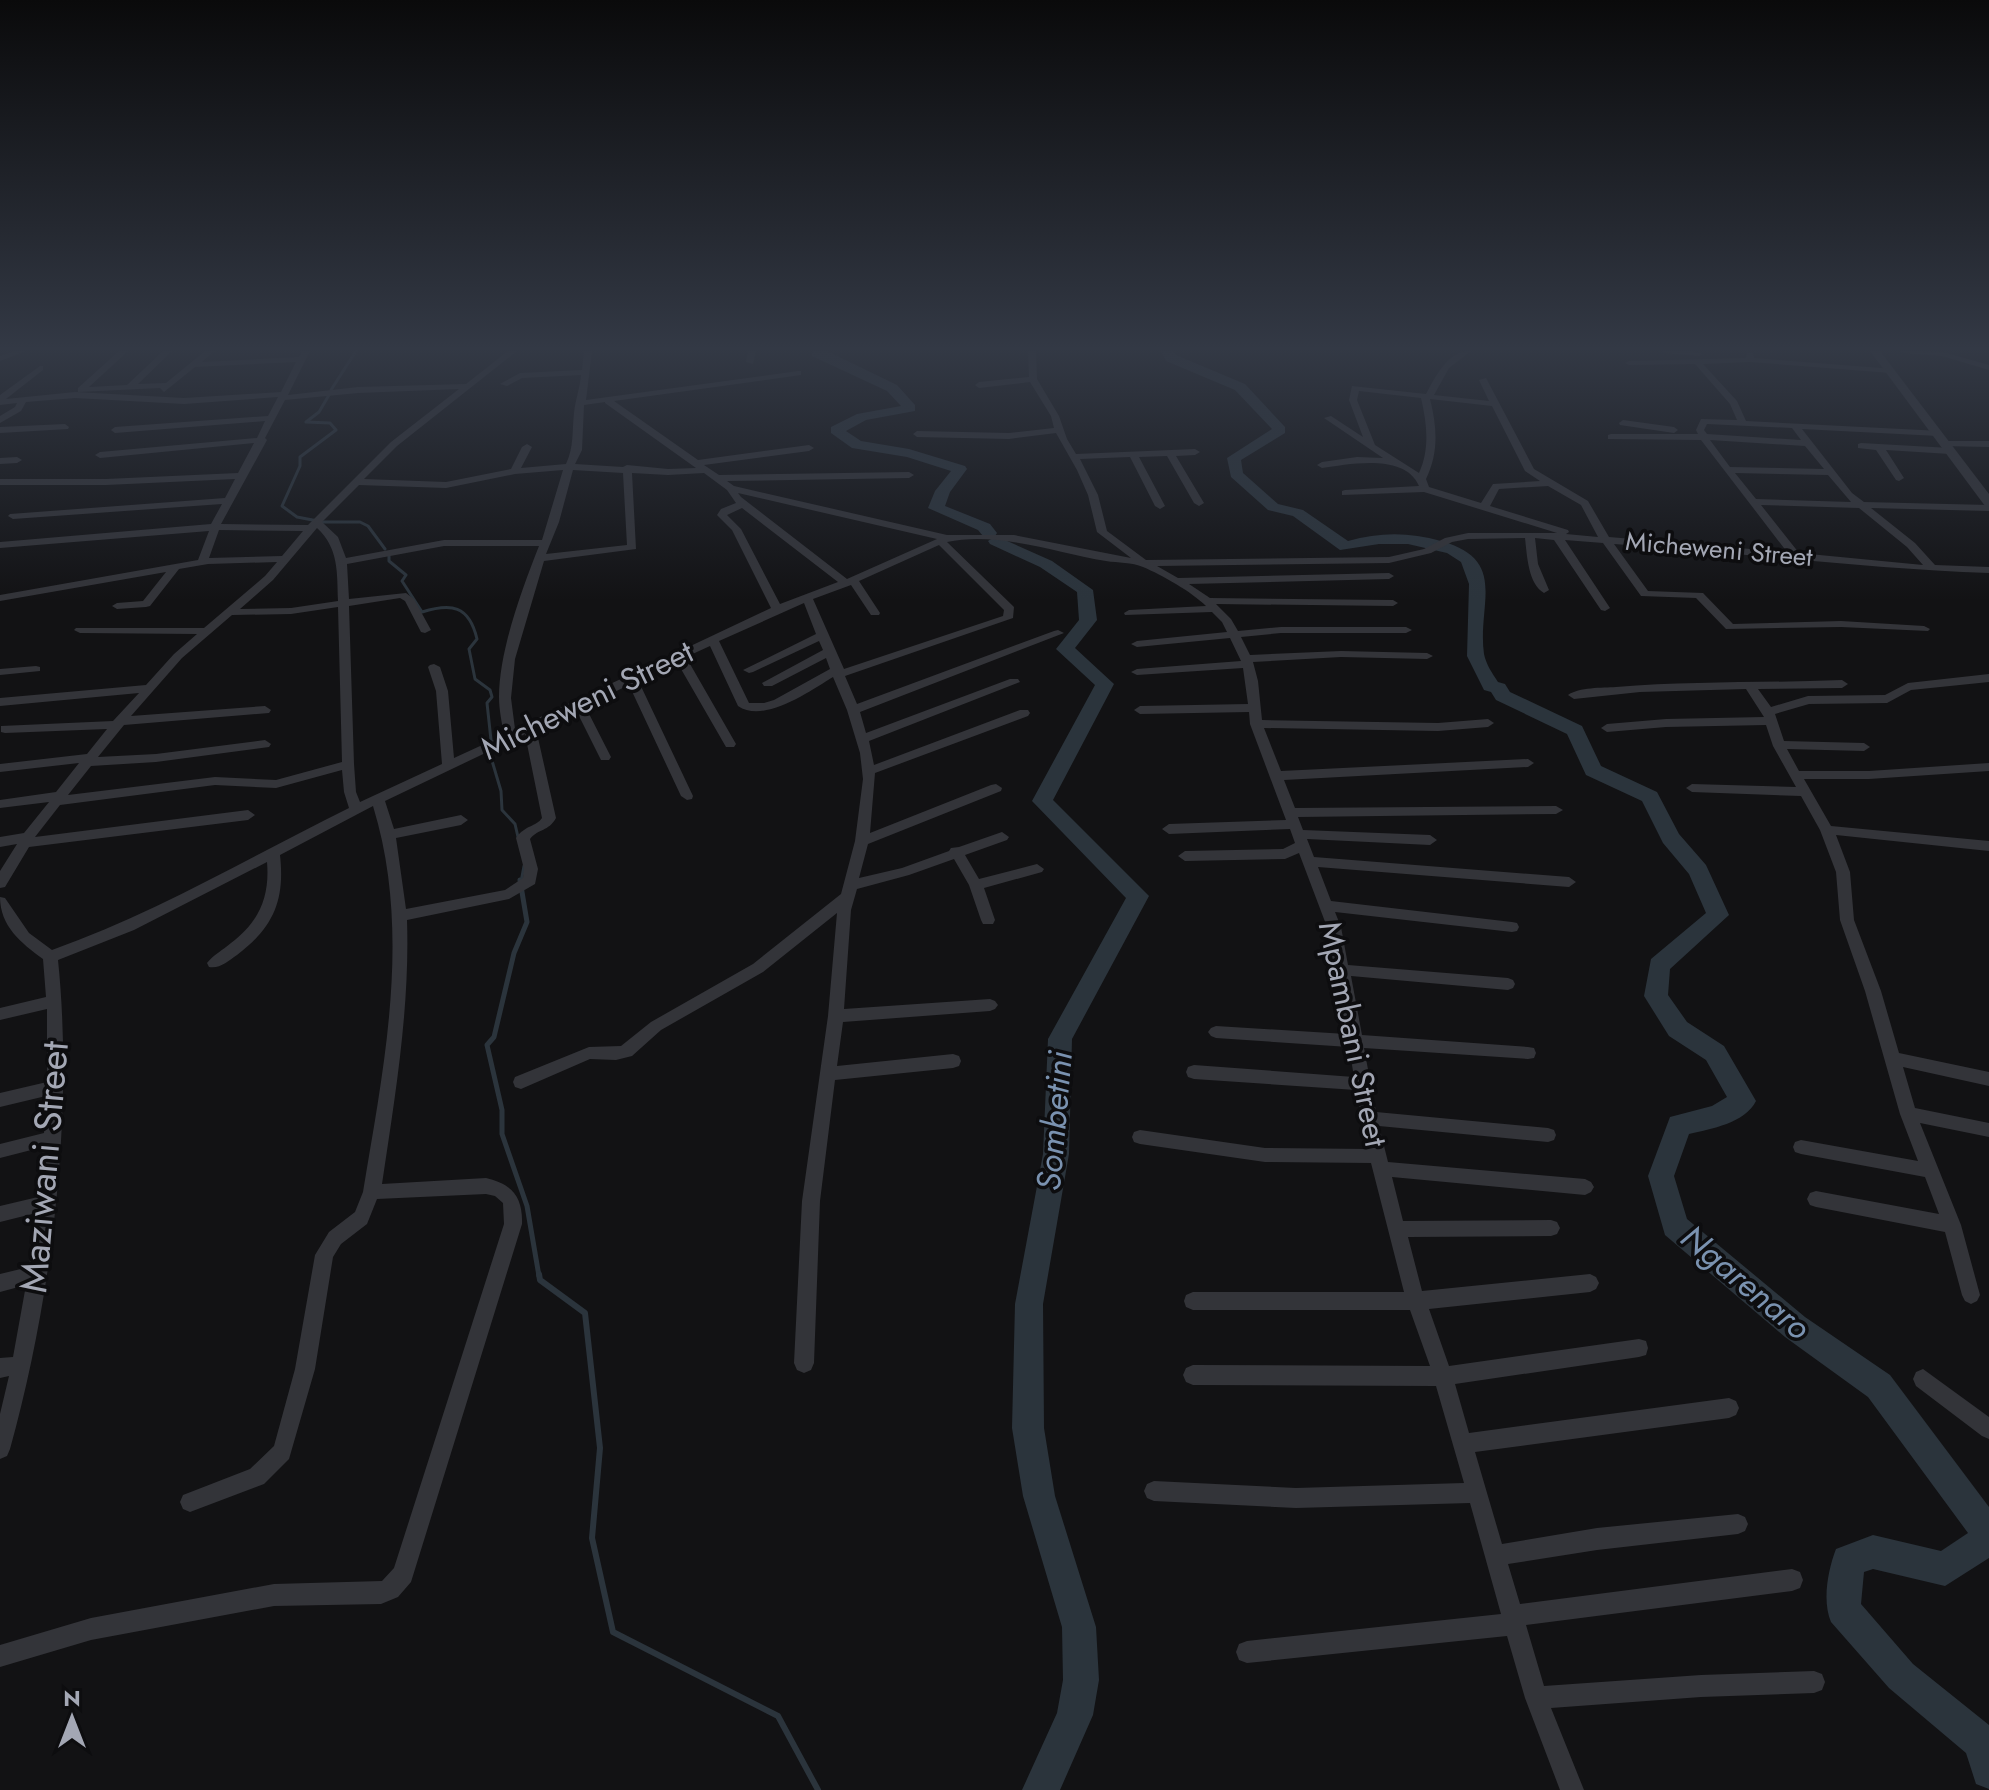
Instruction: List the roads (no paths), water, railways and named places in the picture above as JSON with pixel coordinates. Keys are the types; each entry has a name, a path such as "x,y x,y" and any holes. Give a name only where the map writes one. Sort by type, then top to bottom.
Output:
{"street":[{"path":"202,562 215,527 265,435"},
{"path":"1,880 26,840 88,760 178,656 284,561 316,522 406,435"},
{"path":"510,737 505,698 509,659 532,577 577,450 578,435"},
{"path":"656,435 731,488 743,504 850,582 875,613"},
{"path":"942,435 1021,435"},
{"name":"Mpambani Street","path":"1061,435 1093,495 1102,532 1144,563 1179,581 1212,605 1234,633 1246,662 1255,716 1334,927 1370,1118 1416,1301 1443,1376 1536,1698 1572,1790"},
{"path":"1352,435 1423,484 1575,537"},
{"path":"1367,435 1372,448"},
{"path":"1423,484 1432,435"},
{"path":"1510,435 1530,471 1585,503 1645,594 1699,595 1730,627 1841,624 1924,629"},
{"path":"1700,435 1809,443"},
{"path":"1611,437 1703,435"},
{"path":"1703,435 1795,555"},
{"path":"1802,435 1860,505 1911,545 1933,569"},
{"path":"1939,435 1989,505"},
{"path":"100,455 262,440"},
{"path":"1861,446 1948,448 1989,444"},
{"path":"515,471 527,447"},
{"path":"1879,447 1899,478"},
{"path":"697,463 809,448"},
{"path":"1073,457 1195,452"},
{"path":"1170,453 1199,503"},
{"path":"1133,455 1160,506"},
{"path":"0,461 17,460"},
{"path":"1322,465 1357,460 1391,461"},
{"path":"359,482 446,485 515,471 569,467 712,474 909,475"},
{"path":"540,558 632,547 627,468"},
{"path":"1729,470 1832,472"},
{"path":"0,482 174,481 242,476"},
{"path":"1484,507 1496,486 1552,482"},
{"path":"1345,493 1423,484"},
{"path":"713,640 744,706 751,709 769,707 839,672 1008,618 1010,609 944,539 731,488"},
{"path":"13,516 229,501"},
{"path":"1754,502 1989,505"},
{"path":"743,504 724,511 722,515 736,529 777,609"},
{"path":"0,545 316,522 333,537 342,562 348,764 350,792 356,810"},
{"path":"1530,535 1533,564 1544,590"},
{"name":"Micheweni Street","path":"50,957 101,937 356,810 777,609 850,582 944,539 1014,538 1144,563 1294,559 1363,562 1389,560 1427,551 1449,540 1468,536 1530,535 1606,539 1933,569 1989,570"},
{"path":"1557,536 1605,608"},
{"path":"342,562 444,543 546,543"},
{"path":"0,598 202,562 284,561"},
{"path":"117,606 146,604 175,567"},
{"path":"1179,581 1389,576"},
{"path":"230,612 280,612 405,596 425,630"},
{"path":"804,1363 811,1201 849,890 862,841 869,771 853,710 807,598"},
{"path":"1129,613 1212,605 1393,603"},
{"path":"1137,644 1234,633 1320,629 1406,630"},
{"path":"80,630 206,631"},
{"path":"853,710 1058,633"},
{"path":"749,670 823,635"},
{"path":"768,683 830,651"},
{"path":"1137,672 1341,654 1427,656"},
{"path":"679,655 730,744"},
{"path":"434,667 442,691 449,766"},
{"path":"0,672 36,669"},
{"path":"1607,728 1769,717 1818,699 1887,699 1908,687 1989,678"},
{"path":"632,679 687,796"},
{"path":"862,739 1014,682"},
{"path":"1574,695 1632,687 1751,688 1842,684"},
{"path":"0,702 150,688"},
{"path":"1751,688 1769,717 1779,745 1803,792 1827,830 1843,872 1847,920 1873,991 1908,1114 1952,1225 1971,1295"},
{"path":"579,705 605,757"},
{"path":"5,729 265,710"},
{"path":"1140,710 1438,727 1488,723"},
{"path":"869,771 1024,713"},
{"path":"399,916 521,888 531,875 523,838 529,831 545,825 549,818 530,728"},
{"path":"0,768 88,760 147,759 265,744"},
{"path":"1779,745 1864,747"},
{"path":"1275,776 1528,763"},
{"path":"0,804 228,780 276,784 348,764"},
{"path":"1794,775 1869,775 1989,767"},
{"path":"862,841 996,788"},
{"path":"1692,788 1803,792"},
{"path":"190,1502 257,1477 282,1452 305,1369 324,1255 335,1238 361,1218 372,1192 399,989 399,916 391,834 378,800"},
{"path":"1298,835 1556,810"},
{"path":"0,842 248,815"},
{"path":"391,834 461,820"},
{"path":"1169,829 1430,840"},
{"path":"1827,830 1989,846"},
{"path":"1185,856 1285,854 1297,851 1298,835"},
{"path":"1298,835 1569,882"},
{"path":"521,1082 584,1055 626,1051 656,1026 758,968 849,890 1002,837"},
{"path":"956,851 976,885 988,920"},
{"path":"214,963 248,938 270,910 277,882 273,854"},
{"path":"976,885 1037,869"},
{"path":"0,902 24,937 50,957"},
{"path":"1326,906 1512,927"},
{"name":"Maziwani Street","path":"0,1449 32,1317 46,1203 54,1087 55,1001 50,957"},
{"path":"1342,970 1508,984"},
{"path":"0,1014 55,1001"},
{"path":"836,1016 990,1005"},
{"path":"1216,1032 1528,1053"},
{"path":"1891,1058 1989,1079"},
{"path":"828,1074 953,1061"},
{"path":"1194,1072 1364,1084"},
{"path":"0,1100 54,1087"},
{"path":"1908,1114 1989,1130"},
{"path":"1370,1118 1548,1135"},
{"path":"1140,1137 1252,1154 1380,1162 1585,1187"},
{"path":"0,1151 51,1138"},
{"path":"1801,1147 1931,1171"},
{"path":"0,1656 91,1629 274,1595 381,1593 398,1581 416,1537 513,1224 515,1209 511,1197 501,1188 486,1186 372,1192"},
{"path":"1816,1199 1952,1225"},
{"path":"0,1214 46,1203"},
{"path":"1396,1229 1551,1228"},
{"path":"0,1283 37,1274"},
{"path":"1193,1301 1416,1301 1590,1283"},
{"path":"1193,1375 1443,1376 1639,1348"},
{"path":"0,1368 21,1365"},
{"path":"1923,1379 1989,1429"},
{"path":"1463,1444 1729,1408"},
{"path":"1154,1491 1296,1498 1478,1493"},
{"path":"1494,1556 1597,1539 1738,1524"},
{"path":"1247,1652 1512,1620 1792,1580"},
{"path":"1536,1698 1701,1686 1814,1682"}],"waterway":[{"path":"330,435 300,457 300,466 282,506 297,517 323,522 360,522 368,526 385,549"},
{"name":"Sombetini","path":"842,435 857,445 909,453 960,469 943,491 936,508 984,527 989,533"},
{"name":"Ngarenaro","path":"1273,435 1234,458 1236,474 1273,507 1298,513 1346,547 1379,539 1408,539 1453,549 1467,558 1478,584 1476,656 1491,686 1498,688 1503,696 1575,730 1593,770 1650,797 1670,838 1698,870 1718,915 1659,965 1656,996 1678,1029 1715,1053 1743,1101 1718,1116 1679,1125 1661,1176 1675,1226 1795,1327 1879,1386 1989,1534"},
{"name":"Sombetini","path":"996,541 1046,564 1085,590 1088,620 1065,649 1105,684 1042,801 1138,896 1060,1039 1056,1154 1029,1304 1028,1428 1039,1496 1079,1627 1081,1680 1075,1715 1041,1790"},
{"path":"389,555 389,561 406,575 402,581 422,612 457,609 464,613 474,628 477,639 469,649 475,679 490,690 492,697 487,703 491,740"},
{"path":"490,754 501,791 502,810 515,824 518,837"},
{"path":"521,882 524,866"},
{"path":"520,880 527,922 514,953 494,1037 487,1045 502,1110 502,1134 527,1206 539,1276"},
{"path":"539,1274 540,1280 585,1313 600,1448 592,1538 613,1632 778,1716 818,1790"},
{"name":"Ngarenaro","path":"1989,1538 1945,1569 1873,1552 1848,1561 1843,1610 1901,1676 1981,1742 1989,1771"}]}
